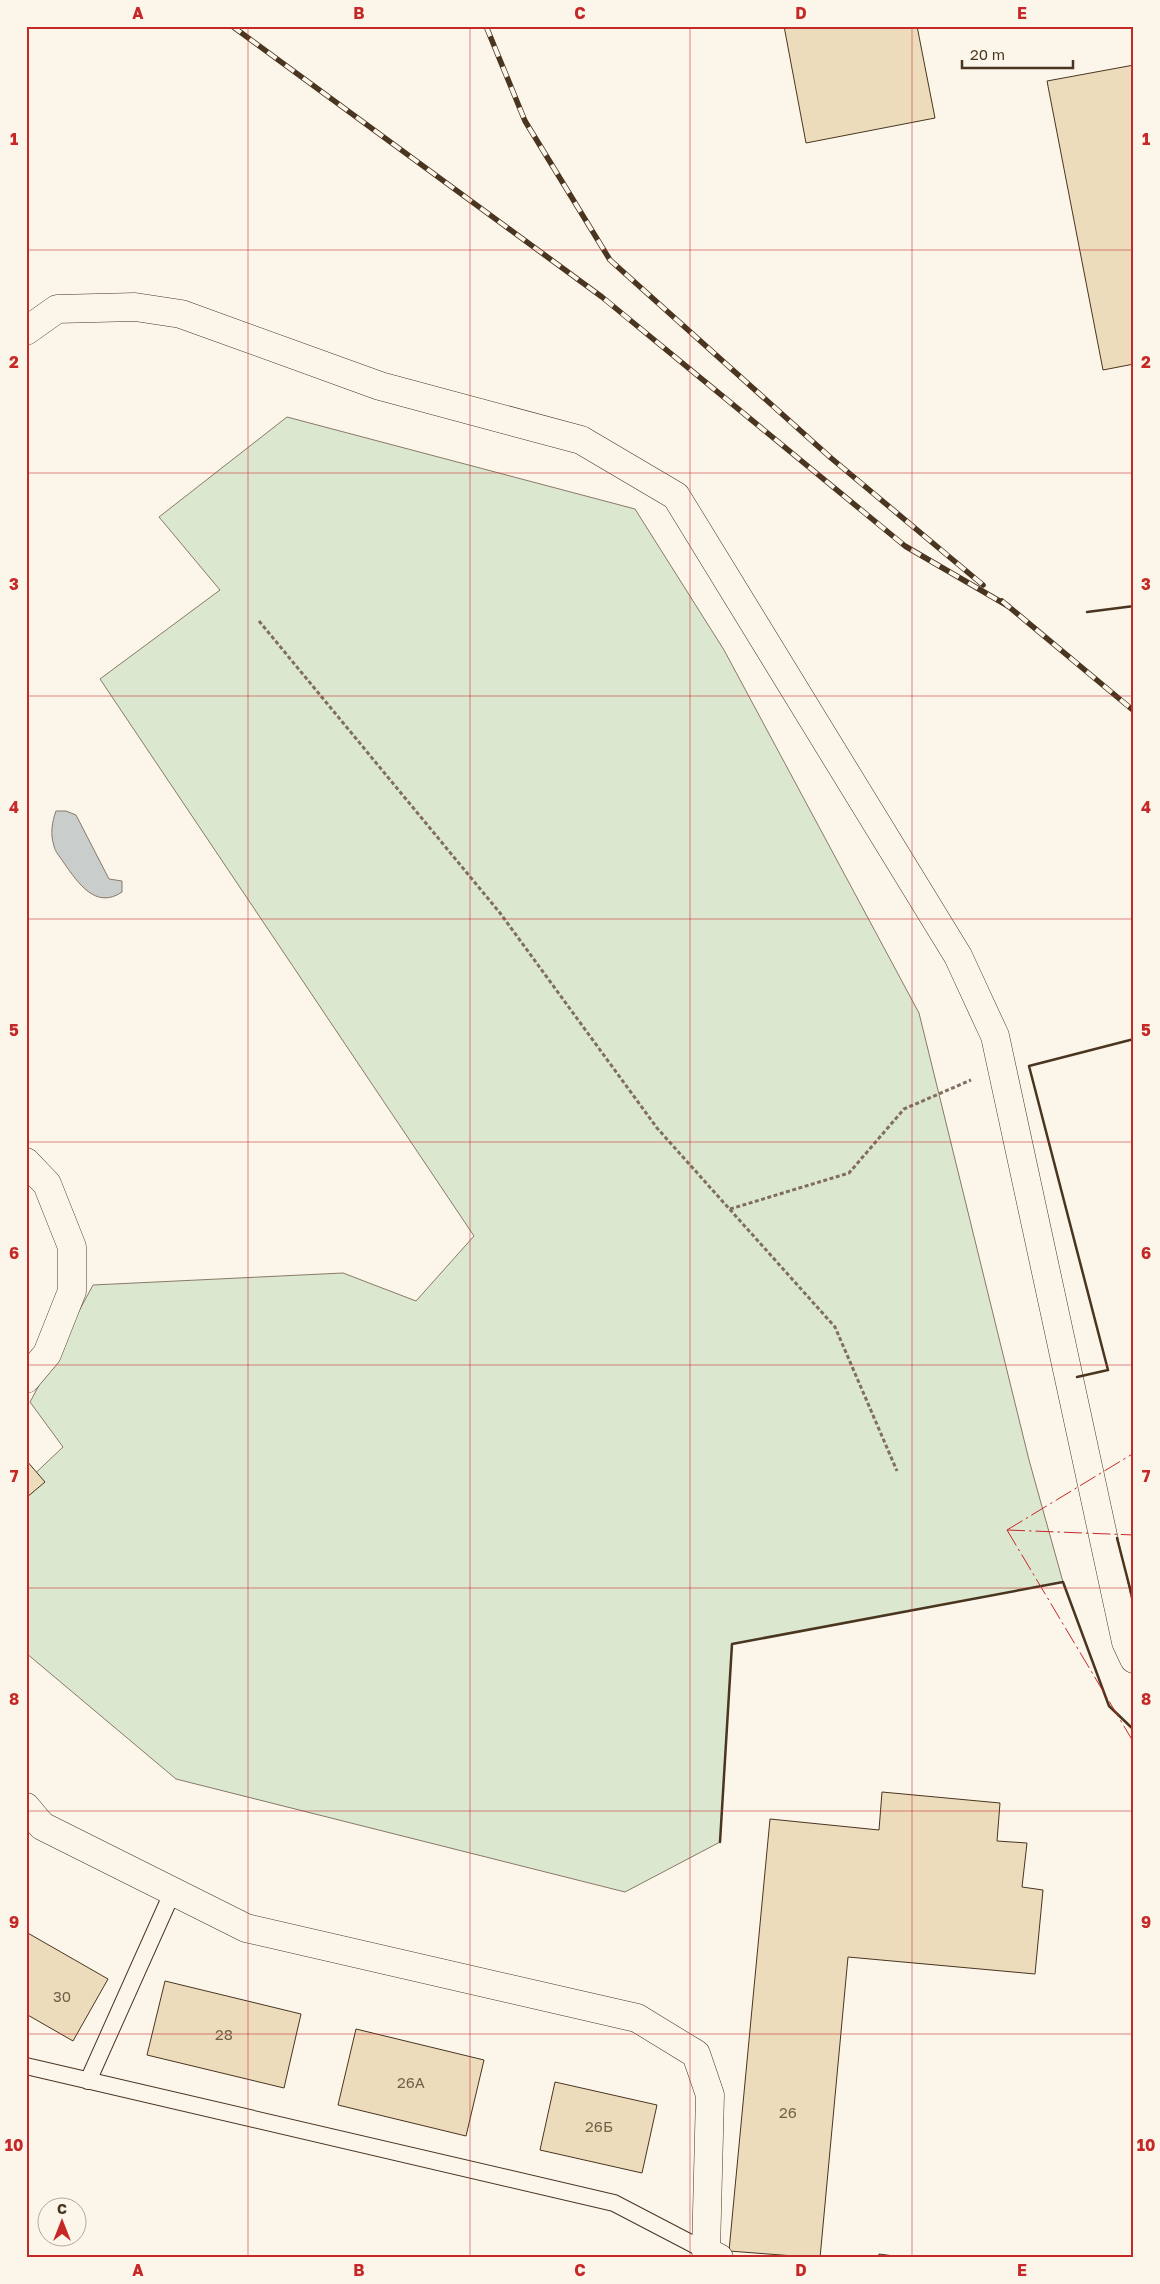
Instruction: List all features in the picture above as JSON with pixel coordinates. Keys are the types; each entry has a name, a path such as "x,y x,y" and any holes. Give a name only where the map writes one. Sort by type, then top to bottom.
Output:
{"street":[{"path":"26,331 57,309 135,307 181,314 380,386 582,440 676,496 958,956 994,1036 1126,1642 1134,1659"},
{"path":"26,1162 47,1184 72,1247 72,1291 47,1354 26,1379"},
{"path":"26,1807 42,1826 246,1928 637,2018 696,2054 710,2096 713,2254"}],"lane":[{"path":"88,2081 172,1891"},
{"path":"26,2066 614,2203 713,2254"}],"path":[{"path":"259,620 500,913 657,1128 835,1327 897,1471"},
{"path":"730,1209 849,1173 904,1109 1001,1066"}],"green space":[{"path":"287,417 635,509 724,650 919,1013 1029,1460 1063,1582 732,1644 720,1842 625,1892 176,1779 26,1653 26,1482 63,1447 30,1402 93,1285 343,1273 416,1301 474,1236 100,679 220,590 159,517"}],"shaded area":[{"path":"56,811 66,811 76,815 109,879 122,881 122,892 113,897 104,898 96,896 82,886 75,878 58,855 53,842 52,833"}],"building":[{"path":"784,26 917,26 935,118 806,143"},
{"path":"1134,65 1134,364 1103,370 1047,81"},
{"path":"26,1460 45,1482 26,1498"},
{"path":"882,1792 1000,1803 997,1841 1027,1843 1022,1887 1043,1890 1035,1974 848,1957 820,2258 729,2251 770,1819 879,1830"},
{"path":"26,1932 108,1979 73,2041 26,2014"},
{"path":"165,1981 301,2014 284,2088 147,2055"},
{"path":"356,2029 484,2060 466,2136 338,2105"},
{"path":"555,2082 657,2105 642,2173 540,2150"},
{"path":"879,2254 909,2258 878,2258"}],"railway":[{"path":"232,26 602,297 905,546 1008,606"},
{"path":"486,26 525,121 610,260 831,458 983,585"},
{"path":"1002,601 1134,711"}],"wall":[{"path":"1087,612 1134,606"},
{"path":"1077,1377 1108,1370 1029,1066 1134,1039"},
{"path":"1117,1538 1134,1604"},
{"path":"720,1842 732,1644 1063,1582 1109,1706 1134,1730"}],"power":[{"path":"1007,1530 1134,1453"},
{"path":"1007,1530 1134,1743"},
{"path":"1007,1530 1134,1535"}]}
